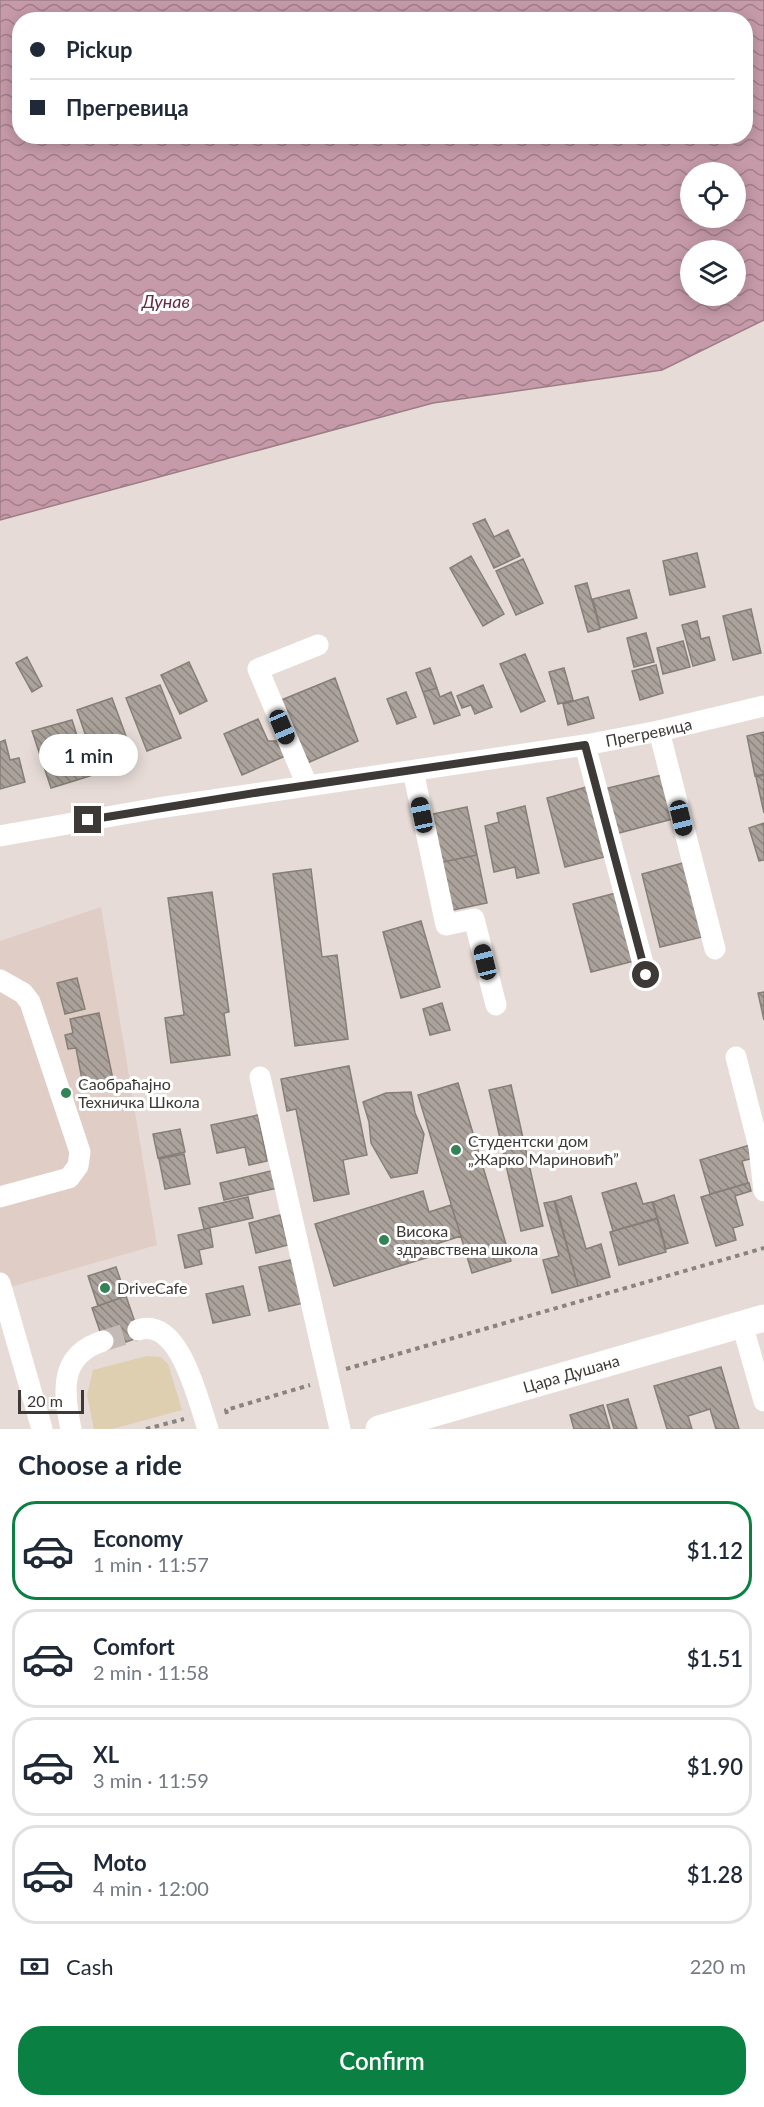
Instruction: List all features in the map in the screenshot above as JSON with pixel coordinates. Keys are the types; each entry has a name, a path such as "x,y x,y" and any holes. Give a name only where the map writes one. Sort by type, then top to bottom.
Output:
{"main road":[{"name":"Цара Душана","path":"379,1429 753,1321"}],"street":[{"path":"306,785 258,669 318,645"},
{"name":"Прегревица","path":"0,836 158,808 585,745 659,731 764,706"},
{"path":"659,731 715,950"},
{"path":"585,745 646,975"},
{"path":"413,771 446,925 474,919 496,1005"},
{"path":"0,981 23,993 30,1002 80,1152 78,1166 69,1178 0,1197"},
{"path":"736,1057 759,1147 764,1191"},
{"path":"260,1077 340,1429"},
{"path":"0,1283 42,1429"},
{"path":"753,1321 764,1401"},
{"path":"138,1330 143,1328 155,1330 166,1336 177,1347 199,1423"},
{"path":"71,1429 65,1404 66,1381 71,1363 78,1353 88,1346 103,1341"}],"path":[{"path":"228,1419 226,1410 329,1379 344,1369 764,1248"},
{"path":"146,1429 199,1423"}],"shaded area":[{"name":"Саобраћајно Техничка Школа","path":"101,907 157,1245 0,1290 0,941"},
{"path":"147,1356 161,1357 168,1364 182,1410 112,1429 94,1429 87,1395 93,1370"}],"water":[{"name":"Дунав","path":"0,0 764,0 764,320 662,370 433,403 0,520"}],"building":[{"path":"485,519 494,537 508,530 520,556 494,568 473,524"},
{"path":"697,553 705,587 670,595 663,561"},
{"path":"471,556 504,614 483,626 450,568"},
{"path":"523,559 543,603 516,615 496,571"},
{"path":"587,583 600,629 588,632 575,586"},
{"path":"629,590 637,618 600,628 593,599"},
{"path":"751,609 761,653 733,660 723,616"},
{"path":"697,621 701,639 709,637 715,660 693,666 682,625"},
{"path":"646,633 654,662 634,667 627,638"},
{"path":"683,641 690,667 663,674 657,648"},
{"path":"525,654 545,701 521,712 500,664"},
{"path":"27,657 42,686 32,692 16,663"},
{"path":"189,662 207,701 180,714 161,675"},
{"path":"656,665 663,693 640,700 632,671"},
{"path":"430,668 437,688 423,692 416,673"},
{"path":"564,668 573,700 558,704 549,672"},
{"path":"335,678 358,741 305,764 279,701"},
{"path":"160,685 181,738 147,751 126,698"},
{"path":"483,685 492,707 475,714 471,705 462,708 457,696"},
{"path":"437,688 440,697 451,692 460,715 434,724 423,692"},
{"path":"406,692 416,717 397,724 387,699"},
{"path":"588,697 594,718 568,725 563,704"},
{"path":"112,698 130,747 94,760 77,710"},
{"path":"258,719 268,741 278,741 285,756 242,775 224,734"},
{"path":"72,720 90,776 51,788 32,731"},
{"path":"764,732 764,774 755,776 747,736"},
{"path":"5,740 10,760 19,758 25,782 0,789 0,742"},
{"path":"662,775 673,819 615,834 604,789"},
{"path":"764,775 764,813 756,777"},
{"path":"590,786 608,856 565,867 547,798"},
{"path":"525,806 539,873 517,878 515,867 494,872 485,826 499,822 497,813"},
{"path":"467,807 477,855 438,863 428,815"},
{"path":"764,823 764,860 759,861 749,828"},
{"path":"477,855 487,903 448,911 438,863"},
{"path":"683,863 702,937 660,947 642,874"},
{"path":"311,869 322,957 337,955 348,1039 295,1046 273,874"},
{"path":"212,892 229,1012 224,1013 230,1055 171,1063 165,1018 184,1015 168,898"},
{"path":"616,893 634,961 591,972 573,904"},
{"path":"421,921 440,987 401,998 383,932"},
{"path":"77,978 85,1009 65,1014 57,983"},
{"path":"764,992 764,1020 758,993"},
{"path":"442,1003 450,1030 430,1035 423,1009"},
{"path":"99,1013 114,1084 84,1090 76,1048 68,1049 65,1035 73,1033 70,1019"},
{"path":"349,1066 367,1155 343,1160 349,1194 314,1201 296,1109 287,1111 281,1079"},
{"name":"Студентски дом „Жарко Мариновић”","path":"458,1083 511,1261 472,1273 418,1095"},
{"path":"511,1085 543,1226 521,1231 489,1090"},
{"path":"411,1092 415,1113 424,1134 417,1173 391,1178 371,1143 369,1122 363,1102 386,1093"},
{"path":"258,1115 267,1161 249,1165 245,1147 217,1153 211,1125"},
{"path":"180,1129 185,1152 158,1158 153,1134"},
{"path":"750,1145 754,1158 742,1161 748,1183 710,1194 700,1160"},
{"path":"184,1154 190,1184 165,1189 159,1159"},
{"path":"275,1170 278,1188 224,1200 220,1183"},
{"path":"636,1183 643,1204 652,1202 657,1218 613,1231 602,1193"},
{"path":"749,1183 751,1191 735,1196 743,1225 733,1228 736,1240 716,1246 701,1197"},
{"name":"Висока здравствена школа","path":"423,1191 429,1212 451,1205 461,1236 436,1244 439,1254 334,1286 315,1224"},
{"path":"674,1195 688,1243 666,1249 653,1202"},
{"path":"571,1196 586,1249 601,1244 610,1277 578,1286 555,1201"},
{"path":"248,1197 253,1218 204,1229 199,1208"},
{"path":"554,1201 578,1286 552,1293 543,1260 559,1256 544,1203"},
{"path":"280,1215 288,1245 256,1253 249,1223"},
{"path":"657,1219 666,1252 619,1265 610,1232"},
{"path":"210,1228 213,1247 199,1250 202,1264 185,1268 178,1235"},
{"path":"295,1259 304,1303 269,1311 259,1267"},
{"path":"116,1267 126,1296 98,1306 88,1276"},
{"path":"243,1286 250,1315 213,1323 206,1294"},
{"path":"126,1296 140,1337 106,1349 92,1308"},
{"path":"721,1367 739,1429 716,1429 710,1409 688,1416 692,1429 667,1429 654,1386"},
{"path":"628,1399 637,1429 614,1429 607,1405"},
{"path":"603,1405 610,1429 574,1429 570,1415"}],"tunnel":[{"path":"103,1341 138,1330"}],"place":[{"name":"Саобраћајно Техничка Школа","path":"66,1093"},
{"name":"Студентски дом „Жарко Мариновић”","path":"456,1150"},
{"name":"Висока здравствена школа","path":"384,1240"},
{"name":"DriveCafe","path":"105,1288"}],"route":[{"path":"88,820 261,792 585,745 646,975"}]}
